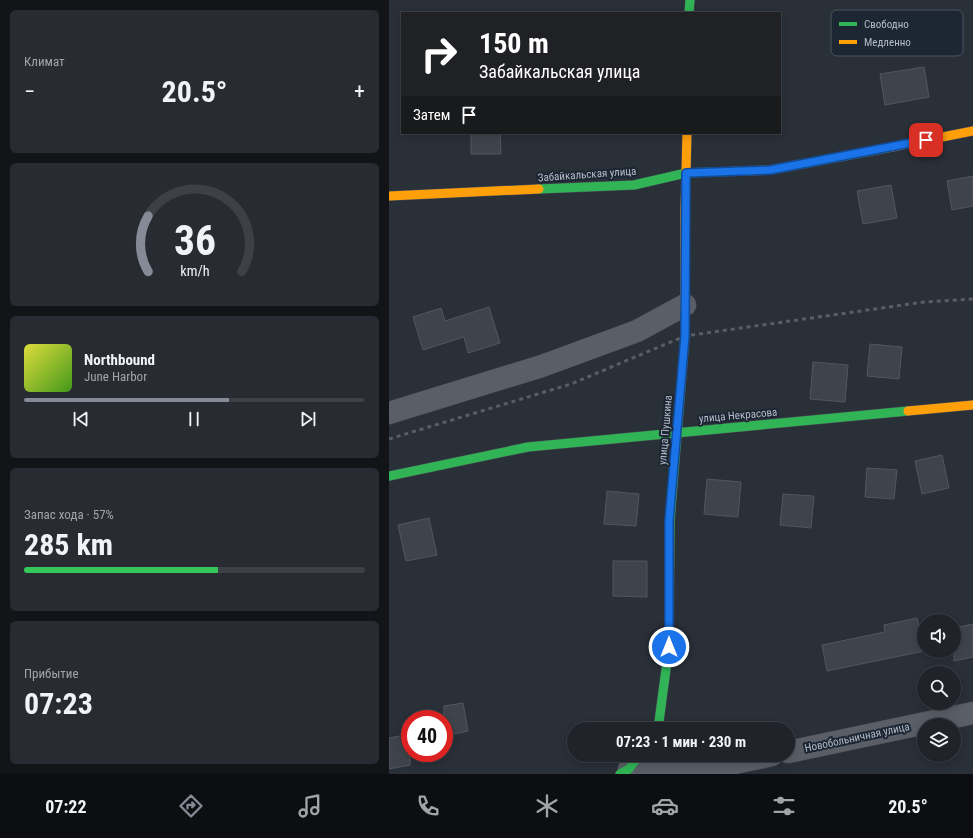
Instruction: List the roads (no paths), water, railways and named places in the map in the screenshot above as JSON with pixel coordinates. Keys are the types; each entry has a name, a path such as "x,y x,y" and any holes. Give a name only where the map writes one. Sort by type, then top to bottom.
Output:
{"street":[{"path":"689,12 690,0"},
{"name":"Забайкальская улица","path":"389,196 634,185 686,173 770,170 973,131"},
{"name":"улица Пушкина","path":"659,722 669,647 669,521 685,336 687,134"},
{"path":"389,413 542,366 637,331 685,305"},
{"name":"улица Некрасова","path":"389,476 527,447 973,405"},
{"name":"Новобольничная улица","path":"795,751 973,713"},
{"path":"629,766 692,772 738,762"}],"railway":[{"path":"389,439 571,384 685,336 924,302 973,299"}]}
